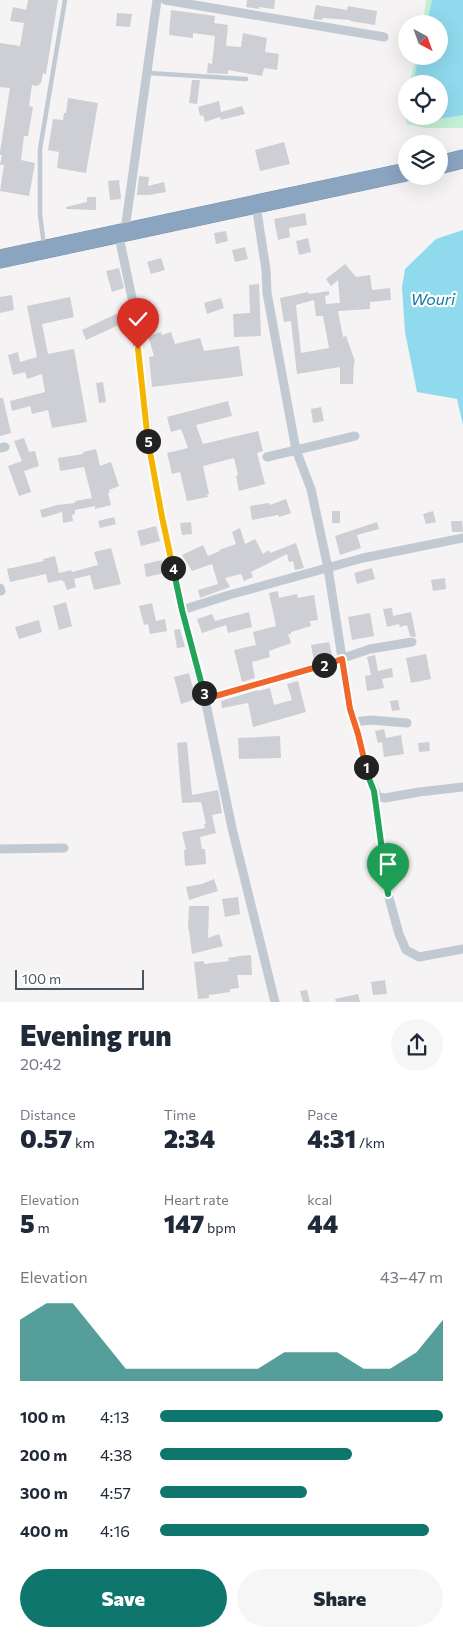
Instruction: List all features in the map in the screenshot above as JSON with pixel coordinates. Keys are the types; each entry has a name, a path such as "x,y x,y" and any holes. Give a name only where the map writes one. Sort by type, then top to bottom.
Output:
{"highway":[{"path":"448,163 463,159"},
{"path":"0,259 122,231 256,205 398,174"}],"street":[{"path":"157,0 148,73 122,231 150,451 162,517 182,610 205,699 232,828 275,1002"},
{"path":"166,0 384,37"},
{"path":"256,205 266,270 266,293 296,450 311,489 328,568 350,709 364,754 368,776 378,797 385,798 463,787"},
{"path":"267,457 355,436"},
{"path":"182,610 372,556 463,538"},
{"path":"205,699 370,649 412,642"},
{"path":"354,722 371,720 407,723"},
{"path":"374,791 388,894 398,934 406,950 419,957 463,949"},
{"path":"0,849 64,848"}],"lane":[{"path":"44,249 40,215 40,149 65,0"},
{"path":"148,73 246,79"}],"green space":[{"path":"426,0 463,0 463,128 426,128 412,125 448,125 448,75 411,75 414,65 448,65 448,15 424,15"}],"water":[{"path":"432,0 463,0 463,115 448,117 448,75 415,75 417,65 448,65 448,15 429,15"},
{"name":"Wouri","path":"463,230 463,425 457,399 417,392 405,332 402,287 405,269 436,239"}],"building":[{"path":"28,0 58,0 46,74 43,73 41,83 37,86 32,85 29,106 33,107 28,136 24,136 21,160 35,163 29,196 0,191 4,165 0,165 2,155 0,155 0,152 10,88 0,87 0,43 20,46 24,23 10,21 13,7 26,10"},
{"path":"247,0 275,0 274,9 246,7"},
{"path":"316,5 347,10 348,6 377,11 375,25 350,20 313,19"},
{"path":"171,10 215,16 214,23 228,25 226,46 241,47 243,33 267,38 265,52 279,54 277,70 264,68 262,76 228,70 228,74 207,73 208,63 212,64 215,36 193,33 193,38 169,35"},
{"path":"117,13 132,14 130,27 116,26"},
{"path":"192,80 200,80 197,104 189,103"},
{"path":"68,98 98,103 86,173 57,168 59,152 48,150 53,119 63,120"},
{"path":"219,101 221,112 242,106 245,114 221,120 220,117 205,122 203,115 200,116 198,107"},
{"path":"284,142 290,164 260,171 255,150"},
{"path":"139,176 149,177 148,186 164,182 166,192 137,195"},
{"path":"119,180 121,199 110,200 108,181"},
{"path":"87,197 96,197 96,210 66,209 66,207 87,202"},
{"path":"305,213 307,225 289,228 290,237 278,240 274,219"},
{"path":"226,231 228,241 216,244 214,233"},
{"path":"308,238 311,252 299,255 296,241"},
{"path":"245,247 248,259 235,262 232,250"},
{"path":"161,258 165,270 151,274 147,262"},
{"path":"345,264 356,277 370,275 372,290 390,288 391,300 370,302 370,309 338,311 343,337 346,336 355,361 353,384 340,384 340,367 297,374 291,321 284,322 280,298 308,292 309,294 329,291 329,295 325,296 326,304 340,303 338,280 331,286 326,279","holes":["314,300 316,316 323,316 329,348 301,353 296,305"]},
{"path":"119,268 124,288 112,292 106,271"},
{"path":"259,284 261,336 234,337 233,314 250,313 249,285"},
{"path":"12,295 14,310 0,313 0,297"},
{"path":"70,297 74,317 42,324 48,354 74,349 87,422 52,428 48,410 32,414 30,406 12,411 10,401 45,392 42,374 27,379 25,372 13,375 8,355 18,352 20,362 37,357 27,306"},
{"path":"221,298 224,308 207,314 204,303"},
{"path":"116,314 121,324 86,340 82,330"},
{"path":"161,332 162,335 171,332 175,344 200,338 204,351 239,346 243,376 152,387 149,357 154,356 148,336"},
{"path":"103,382 106,402 99,403 96,383"},
{"path":"0,398 3,398 11,433 0,436"},
{"path":"228,401 232,416 196,425 203,444 258,431 263,451 257,453 265,484 239,491 234,458 203,466 208,497 187,501 180,472 172,474 167,453 188,448 181,429 171,432 167,417"},
{"path":"321,407 324,421 313,423 311,409"},
{"path":"24,438 29,452 35,451 39,466 24,471 31,492 19,496 8,466 22,461 14,441"},
{"path":"96,449 100,466 111,462 119,486 109,490 111,505 95,509 95,506 75,510 75,514 72,515 73,521 63,523 62,512 42,518 40,510 92,498 84,467 60,471 58,458 83,454 83,452"},
{"path":"286,499 291,513 279,517 278,515 252,520 250,506 269,503 270,505"},
{"path":"332,511 340,511 340,523 332,523"},
{"path":"433,511 436,522 426,524 423,514"},
{"path":"114,517 116,524 100,528 98,521"},
{"path":"451,521 462,521 463,532 452,532"},
{"path":"191,522 192,534 182,535 180,523"},
{"path":"377,522 379,529 357,535 361,548 340,555 335,536"},
{"path":"156,526 160,541 141,546 137,531"},
{"path":"240,528 245,544 255,539 263,554 269,550 270,553 296,543 304,568 295,570 293,561 289,562 287,554 251,572 253,577 244,581 241,574 225,578 230,587 200,598 198,590 218,584 212,564 192,571 182,555 203,545 208,556 236,544 232,532"},
{"path":"111,548 121,584 94,590 90,575 74,579 76,587 67,590 62,580 48,583 46,574 10,582 7,569 44,561 43,559 55,556 59,573 71,570 72,572 98,565 94,552"},
{"path":"162,560 165,573 146,577 144,564"},
{"path":"372,568 375,579 357,584 354,573"},
{"path":"445,578 446,589 433,591 431,580"},
{"path":"278,591 279,598 297,594 298,598 314,595 318,620 310,621 311,626 288,634 291,643 269,651 270,657 252,662 255,678 242,682 234,650 256,645 253,632 276,626 269,593"},
{"path":"66,602 72,626 59,630 53,606"},
{"path":"152,603 156,621 165,619 167,631 150,634 148,624 144,625 139,606"},
{"path":"392,608 393,616 411,612 416,637 410,636 407,625 400,627 399,624 387,627 383,609"},
{"path":"249,612 252,627 228,633 226,625 202,633 197,619 212,614 215,621"},
{"path":"370,613 374,636 352,640 348,617"},
{"path":"39,620 42,632 19,639 15,627"},
{"path":"180,629 185,647 177,648 174,630"},
{"path":"329,642 332,655 314,661 311,645"},
{"path":"426,654 431,679 411,683 406,658"},
{"path":"375,655 378,671 392,668 393,677 382,679 384,688 367,691 365,676 371,675 367,657"},
{"path":"189,673 196,699 181,704 174,677"},
{"path":"298,681 306,712 253,727 248,703 222,708 221,701 270,688 274,705 292,700 287,684"},
{"path":"398,700 400,710 392,711 390,701"},
{"path":"384,729 386,738 401,735 404,754 384,757 382,742 378,743 375,731"},
{"path":"280,736 281,758 239,759 238,738"},
{"path":"187,742 192,795 218,790 222,813 212,815 216,833 200,837 202,849 205,849 206,864 185,866 184,850 186,850 182,832 205,828 204,824 206,824 201,802 182,803 177,743"},
{"path":"429,742 430,751 419,752 418,743"},
{"path":"214,879 218,891 189,900 186,887 202,884"},
{"path":"238,897 240,914 225,917 222,899"},
{"path":"189,906 209,906 208,938 219,934 223,946 192,954 188,929"},
{"path":"251,955 252,975 237,975 239,988 230,989 230,992 209,995 209,998 198,999 194,962 204,961 204,964 229,961 228,958"},
{"path":"385,980 387,994 373,995 371,982"},
{"path":"307,990 310,1002 303,1002 300,991"},
{"path":"358,994 360,1002 336,1002 335,999"}],"route":[{"path":"138,349 150,451 162,517 182,610 205,699 342,659 350,709 364,754 368,776 374,791 388,894"}]}
